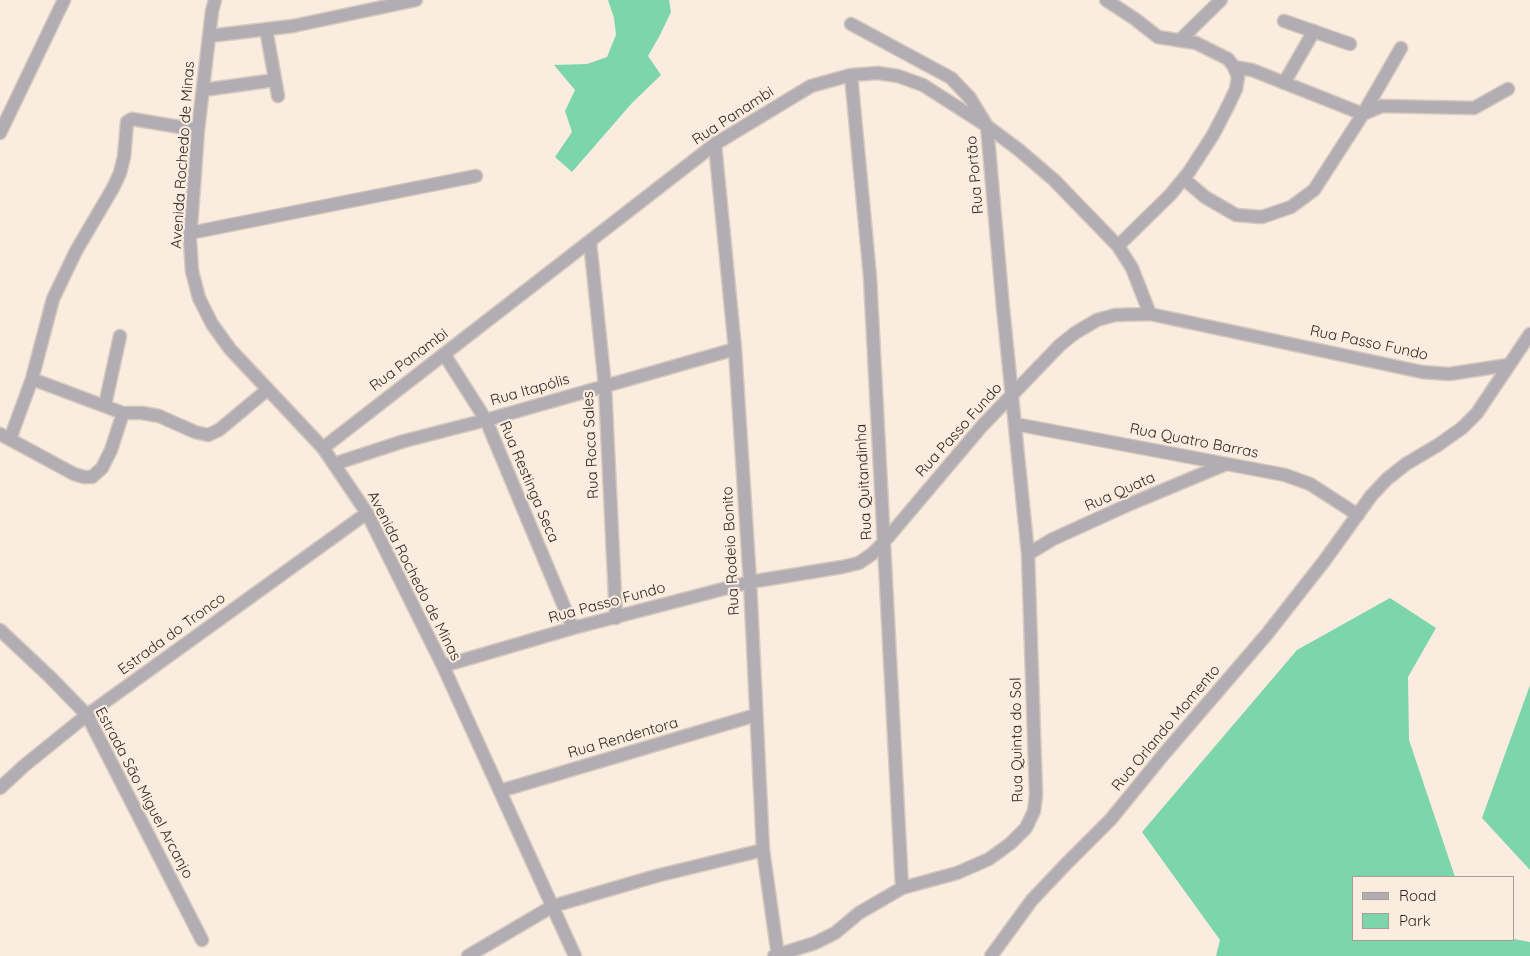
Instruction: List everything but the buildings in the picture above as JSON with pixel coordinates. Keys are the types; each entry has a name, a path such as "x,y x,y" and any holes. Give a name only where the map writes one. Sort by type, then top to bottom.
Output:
{"street":[{"path":"0,133 64,0"},
{"name":"Avenida Rochedo de Minas","path":"216,0 212,11 198,130 190,233 192,271 199,298 212,324 230,349 323,448 367,513 443,666 575,956"},
{"path":"209,36 294,26 416,0"},
{"path":"1106,0 1135,18 1158,37 1196,43 1228,59 1238,77 1236,89 1213,135 1184,179 1118,246"},
{"path":"1180,40 1221,0"},
{"path":"1284,20 1350,44"},
{"name":"Rua Portão","path":"850,24 951,78 970,98 987,126 1013,394"},
{"path":"266,29 278,96"},
{"path":"1284,82 1314,31"},
{"path":"1184,179 1206,197 1236,215 1262,217 1291,207 1314,190 1363,114 1401,48"},
{"path":"1234,67 1252,70 1363,114 1382,106 1474,108 1508,89"},
{"name":"Rua Panambi","path":"323,448 716,144 811,86 851,75 878,73 898,76 922,85 987,126 1019,150 1054,180 1118,246 1132,268 1150,314"},
{"name":"Rua Quitandinha","path":"851,75 870,277 902,888"},
{"path":"203,90 275,80"},
{"path":"123,413 111,450 102,468 92,476 84,477 74,474 5,436 32,379 53,298 120,173 124,157 127,122 132,119 198,130"},
{"name":"Rua Rodeio Bonito","path":"716,144 735,349 750,582 763,850 777,956"},
{"path":"190,233 476,176"},
{"name":"Rua Roca Sales","path":"590,242 605,386 616,618"},
{"name":"Rua Passo Fundo","path":"443,666 573,628 750,582 859,562 872,554 884,542 982,426 1060,345 1075,333 1097,320 1115,315 1150,314 1422,372 1449,374 1508,365"},
{"name":"Rua Orlando Momento","path":"992,956 1032,900 1111,819 1267,634 1358,515 1370,496 1406,464 1454,434 1477,413 1530,334"},
{"path":"105,405 120,336"},
{"name":"Rua Itapólis","path":"334,464 404,441 486,420 735,349"},
{"name":"Rua Restinga Seca","path":"444,354 486,420 573,628"},
{"path":"32,379 123,413 142,413 159,416 195,432 208,435 219,430 267,390"},
{"name":"Rua Quinta do Sol","path":"777,956 835,934 858,913 902,888 957,873 988,859 1011,843 1026,828 1034,811 1036,775 1028,554 1013,394"},
{"name":"Rua Quatro Barras","path":"1015,424 1285,475 1310,484 1358,515"},
{"name":"Rua Quata","path":"1028,554 1053,539 1226,464"},
{"name":"Estrada do Tronco","path":"0,788 25,765 88,715 367,513"},
{"name":"Estrada São Miguel Arcanjo","path":"0,630 50,676 88,715 202,940"},
{"name":"Rua Rendentora","path":"500,791 756,715"},
{"path":"468,956 553,906 656,876 763,850"}],"green space":[{"path":"608,0 669,0 671,12 648,56 661,75 632,103 572,172 555,157 572,132 565,111 575,90 554,65 587,64 607,57 616,35 614,18"},
{"path":"1390,598 1436,628 1408,677 1409,740 1455,876 1352,876 1352,941 1515,941 1515,939 1530,942 1530,956 1216,956 1220,940 1142,832 1297,650"},
{"path":"1530,685 1530,870 1482,818"}]}
